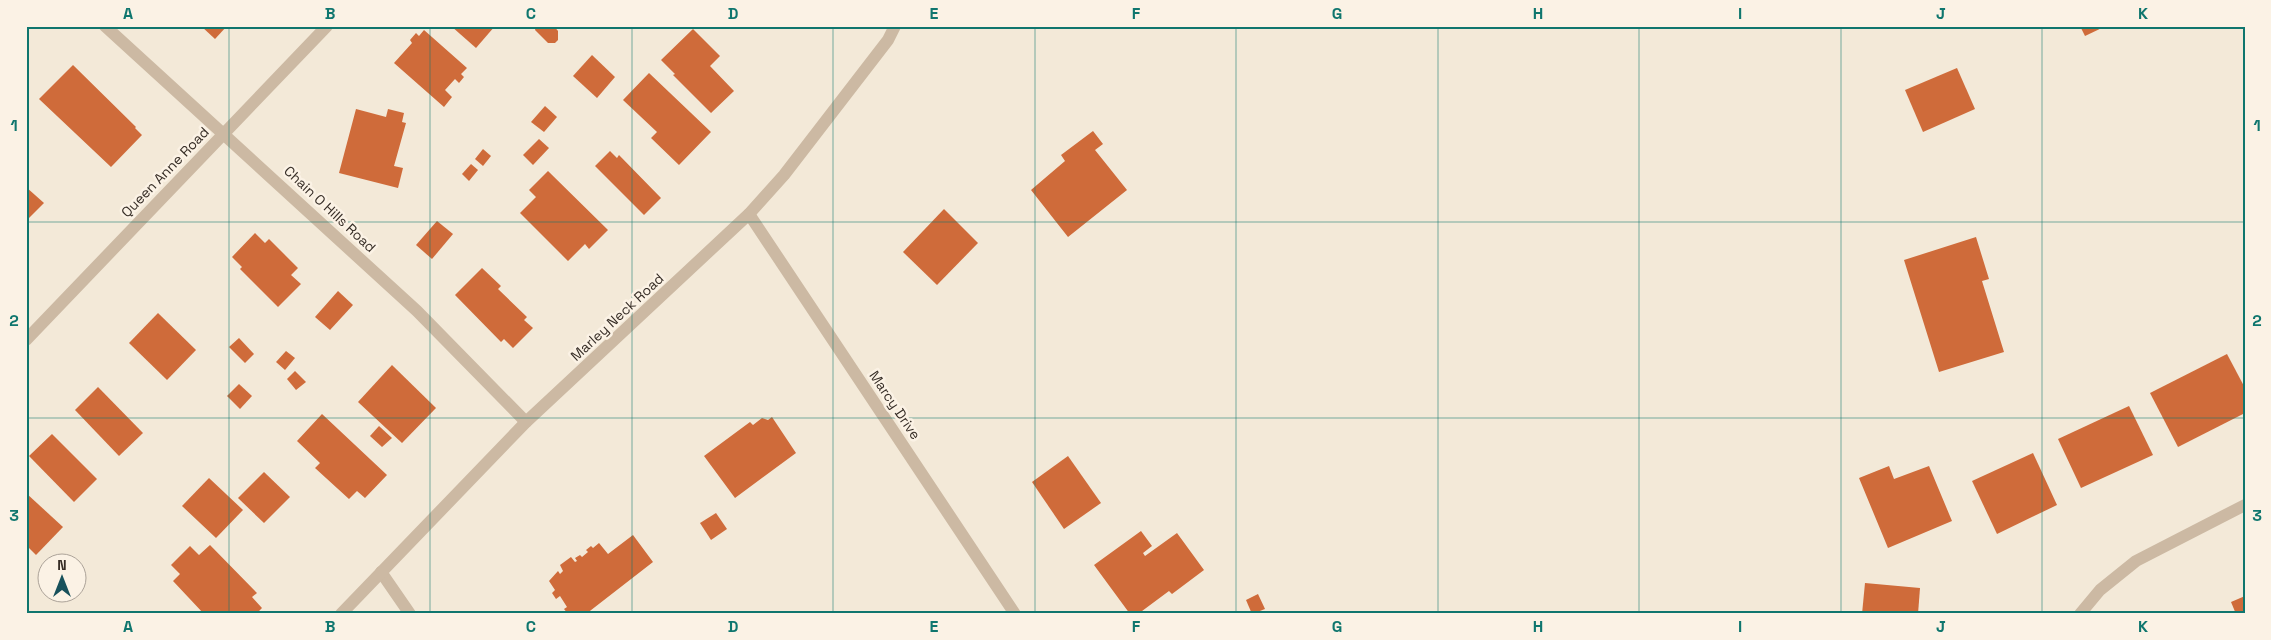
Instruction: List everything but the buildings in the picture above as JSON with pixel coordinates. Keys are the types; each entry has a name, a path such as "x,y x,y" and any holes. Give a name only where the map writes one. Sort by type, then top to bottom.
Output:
{"street":[{"name":"Chain O Hills Road","path":"106,26 224,132 417,311 526,422"},
{"name":"Queen Anne Road","path":"26,340 327,26"},
{"name":"Marley Neck Road","path":"341,614 526,422 749,214 784,175 888,40 895,26"},
{"name":"Marcy Drive","path":"749,214 1015,614"},
{"path":"2080,614 2100,590 2136,561 2245,504"},
{"path":"381,572 410,614"}]}
